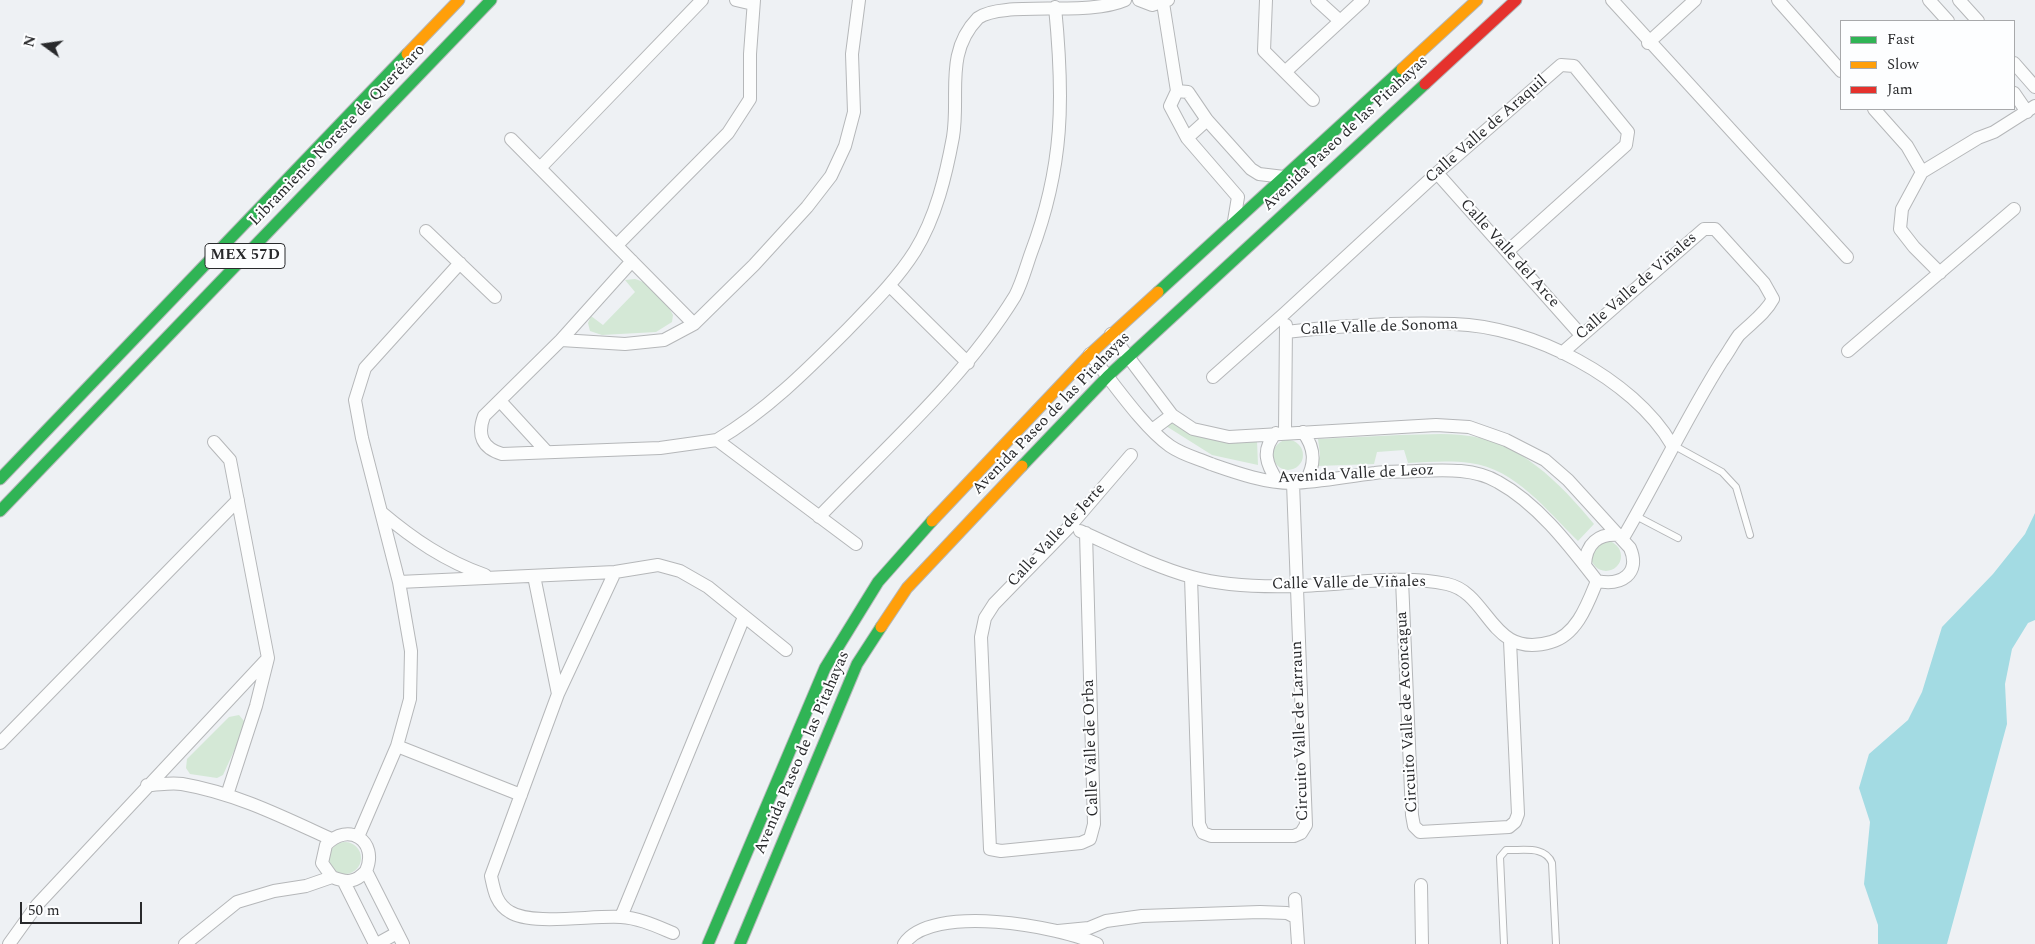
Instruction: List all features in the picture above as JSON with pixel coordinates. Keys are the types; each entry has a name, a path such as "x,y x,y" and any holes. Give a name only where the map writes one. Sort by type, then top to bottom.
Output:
{"main road":[{"name":"Libramiento Noreste de Querétaro","path":"0,479 459,0"},
{"name":"Libramiento Noreste de Querétaro","path":"0,511 491,0"},
{"name":"Avenida Paseo de las Pitahayas","path":"740,944 826,668 878,582 953,497 1090,354 1477,0"},
{"name":"Avenida Paseo de las Pitahayas","path":"708,944 790,786 857,664 907,588 1108,376 1516,0"}],"street":[{"path":"540,168 702,0"},
{"path":"617,245 728,134 750,99 753,2 736,0"},
{"path":"561,340 625,344 664,340 694,324 754,265 807,207 831,176 844,146 854,112 852,54 859,0"},
{"path":"632,261 561,340 501,402 484,416 480,428 484,443 492,451 502,454 660,448 717,440 747,423 805,372 890,286 915,250 935,211 954,136 955,75 960,44 978,17 1002,6 1096,6 1125,0"},
{"path":"1140,0 1152,5 1166,1 1177,91 1170,106 1187,138 1238,197 1234,221"},
{"path":"1266,0 1264,51 1313,100"},
{"path":"1317,0 1340,21"},
{"path":"1285,72 1363,0"},
{"path":"1612,0 1648,43 1847,258"},
{"path":"1648,43 1695,0"},
{"path":"1778,0 1840,70"},
{"path":"1929,0 1947,20"},
{"path":"1959,0 1977,20"},
{"path":"819,517 968,362 1016,294 1046,215 1060,138 1062,71 1055,7"},
{"path":"2015,64 2035,87"},
{"name":"Calle Valle de Araquil","path":"1213,377 1437,173 1562,65 1574,66 1628,132 1626,145 1508,251"},
{"path":"1177,91 1188,92 1207,120 1251,169 1259,174 1284,177"},
{"path":"1940,273 1914,248 1900,229 1902,208 1922,172 1958,148 1994,132 2031,109 2015,94"},
{"path":"1875,110 1907,146 1922,172"},
{"path":"1187,138 1207,120"},
{"path":"511,139 694,324"},
{"name":"Calle Valle del Arce","path":"1437,173 1581,335"},
{"path":"1848,351 2014,209"},
{"name":"Calle Valle de Viñales","path":"1562,353 1704,229 1715,229 1764,283 1773,299 1768,308 1738,337 1672,445"},
{"path":"426,231 495,297"},
{"path":"358,837 397,746 410,699 411,651 399,582 355,400 365,368 460,263"},
{"path":"890,286 968,362"},
{"path":"1278,482 1266,461 1268,446 1281,433 1286,332 1284,314"},
{"name":"Calle Valle de Sonoma","path":"1286,332 1454,324 1486,328 1521,337 1562,353 1611,380 1640,405 1664,430 1672,445"},
{"path":"1111,334 1172,415 1193,429 1210,434 1229,437 1436,425 1469,427 1506,440 1545,460 1568,480 1621,537 1633,556 1630,572 1624,579 1616,582 1597,581 1579,618 1568,633 1552,642 1530,645 1510,641"},
{"name":"Avenida Valle de Leoz","path":"1090,354 1152,430 1170,446 1188,456 1256,478 1278,482 1306,481 1378,473 1440,470 1464,471 1484,475 1498,482 1535,510 1597,581"},
{"path":"501,402 546,451"},
{"path":"1152,430 1172,415"},
{"path":"1303,432 1313,451 1313,467 1306,481"},
{"path":"717,440 856,544"},
{"path":"214,442 230,460 268,658 256,706 227,795"},
{"path":"1621,537 1636,516 1656,481 1672,445"},
{"name":"Calle Valle de Jerte","path":"985,618 1000,598 1070,526 1130,455"},
{"name":"Circuito Valle de Larraun","path":"1191,577 1199,824 1203,833 1212,836 1294,836 1301,833 1306,825 1293,482"},
{"path":"0,743 238,500"},
{"path":"381,512 412,538 450,562 492,578"},
{"name":"Calle Valle de Viñales","path":"1070,526 1136,557 1191,577 1224,583 1296,586 1402,580 1448,584 1461,589 1510,641"},
{"name":"Calle Valle de Orba","path":"985,618 981,637 990,849 1001,851 1081,843 1090,839 1094,824 1086,533"},
{"path":"1585,565 1585,554 1590,544 1598,537 1608,534 1621,537"},
{"path":"399,582 615,572 658,565 680,571 708,587 786,650"},
{"path":"615,572 558,694 490,876 495,897 510,912 535,919 621,917 638,919 672,933"},
{"path":"534,576 558,694"},
{"name":"Circuito Valle de Aconcagua","path":"1402,580 1412,815 1414,826 1420,832 1509,827 1515,822 1518,814 1510,641"},
{"path":"621,917 744,617"},
{"path":"9,944 36,905 268,658"},
{"path":"397,746 521,795"},
{"path":"147,786 180,783 227,795 264,808 331,839"},
{"path":"184,944 237,902 274,891 338,880 350,882 359,878 366,871 370,862 370,852 366,844 358,837 349,834 339,835 331,839 322,854 322,863 338,880 376,944 400,938 366,871"},
{"path":"1421,885 1422,944"},
{"path":"1295,899 1298,944"},
{"path":"1058,931 1089,928 1106,922 1142,916 1260,912 1287,913 1295,916"},
{"path":"904,944 925,928 950,921 1022,924 1058,931 1097,944"}],"lane":[{"path":"1672,445 1722,472 1736,487 1750,535"},
{"path":"1636,516 1678,538"},
{"path":"1504,944 1500,857 1506,850 1543,851 1550,856 1552,863 1556,944"}],"green space":[{"path":"635,279 652,288 662,299 673,315 672,322 656,332 602,335 590,331 588,323 591,316 603,325 635,292 625,280"},
{"path":"1168,421 1257,440 1258,465 1212,455 1166,426"},
{"path":"1400,435 1461,435 1482,438 1501,445 1519,454 1552,479 1594,524 1578,541 1542,504 1516,482 1502,473 1470,463 1447,461 1408,463 1404,450 1377,452 1374,464 1317,466 1320,455 1318,439"},
{"path":"1288,440 1299,444 1303,455 1299,466 1288,470 1277,466 1273,455 1277,444"},
{"path":"1606,541 1616,546 1621,556 1616,566 1606,571 1596,566 1591,556 1596,546"},
{"path":"239,715 244,721 244,729 223,775 217,778 190,774 186,768 187,759 229,717"},
{"path":"345,842 351,843 356,847 360,852 360,864 356,869 351,873 345,874 339,873 334,869 330,864 329,858 330,852 334,847 339,843"}],"water":[{"path":"2035,513 2035,620 2028,623 2012,649 2005,684 2007,724 1947,944 1878,944 1878,925 1864,884 1870,822 1859,788 1869,754 1908,720 1922,692 1942,627 1993,574 2025,534"}],"traffic: fast":[{"path":"0,511 491,0"},
{"path":"0,479 407,54"},
{"path":"1158,292 1402,69"},
{"path":"1022,466 1108,376 1425,84"},
{"path":"708,944 825,668 878,582 932,521"},
{"path":"740,944 857,664 881,627"}],"traffic: slow":[{"path":"407,54 459,0"},
{"path":"1402,69 1477,0"},
{"path":"932,521 1090,354 1158,292"},
{"path":"881,627 907,588 1022,466"}],"traffic: jam":[{"path":"1425,84 1516,0"}]}
